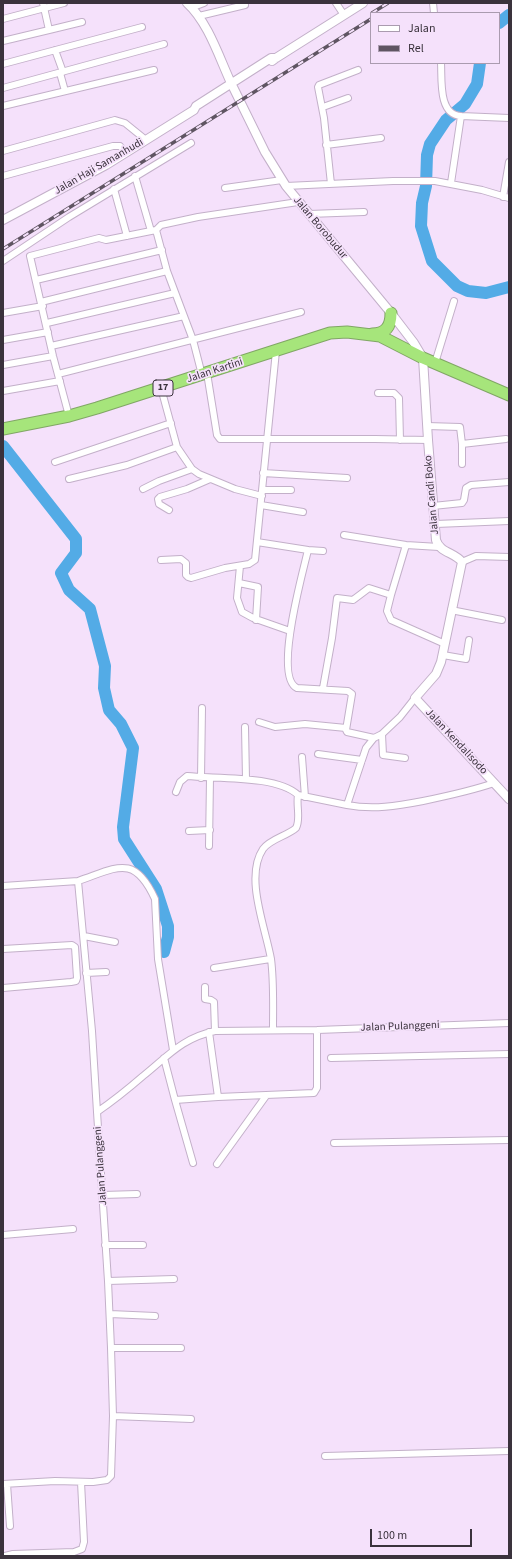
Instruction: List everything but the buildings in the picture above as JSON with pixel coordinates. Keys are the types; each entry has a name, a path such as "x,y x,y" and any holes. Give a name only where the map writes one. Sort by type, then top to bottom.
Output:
{"highway":[{"path":"365,334 377,334 385,331 391,320 391,313"},
{"name":"Jalan Kartini","path":"3,429 69,416 161,388 325,334 365,334 380,336 424,358"},
{"name":"17","path":"424,358 509,395"}],"street":[{"path":"3,19 44,6 64,3"},
{"path":"188,4 196,6 204,3"},
{"path":"336,3 344,15"},
{"name":"Jalan Haji Samanhudi","path":"3,220 126,153 232,85 271,58 276,58 363,3"},
{"name":"Jalan Borobudur","path":"188,4 199,16 266,152 284,183 298,202 391,313 424,358"},
{"path":"199,16 245,5"},
{"path":"44,6 49,30"},
{"path":"3,41 82,22"},
{"path":"3,64 142,26"},
{"path":"3,88 164,44"},
{"path":"55,50 65,91"},
{"path":"441,64 443,96 445,104 452,114 461,116 509,118"},
{"path":"3,106 154,70"},
{"path":"331,184 323,106 318,89 319,85 358,70"},
{"path":"323,106 348,98"},
{"path":"451,183 461,116"},
{"path":"3,151 114,120 125,122 146,140"},
{"path":"326,145 381,138"},
{"path":"3,261 27,244 114,189 192,143"},
{"path":"3,176 113,146 120,146 126,153"},
{"path":"225,188 284,183 331,184 434,181 451,183 506,197 509,162"},
{"path":"135,176 204,374 218,438 267,440 428,440"},
{"path":"114,189 127,236"},
{"path":"30,256 99,238 106,240 154,230 161,225 198,217 298,202"},
{"path":"309,214 364,212"},
{"path":"27,244 47,323 53,356 69,416"},
{"path":"36,280 162,250"},
{"path":"3,313 167,271"},
{"path":"47,323 176,293"},
{"path":"435,363 454,300"},
{"path":"58,374 301,312"},
{"path":"51,346 184,316"},
{"path":"3,340 48,332"},
{"path":"161,560 181,559 186,564 186,575 192,578 225,568 253,563 255,560 276,351"},
{"path":"3,365 53,356"},
{"name":"Jalan Candi Boko","path":"424,358 427,426 433,506 436,524 436,540 439,547 457,557 462,562"},
{"path":"3,391 60,381"},
{"path":"161,388 177,447 192,469 199,474 235,489 262,493 291,490"},
{"path":"378,393 394,393 399,398 400,440"},
{"path":"55,462 171,423"},
{"path":"427,426 460,427 462,464"},
{"path":"462,444 506,438"},
{"path":"69,479 127,465 177,447"},
{"path":"143,489 159,481 192,469"},
{"path":"263,473 347,478"},
{"path":"169,510 159,504 158,499 160,497 187,489 210,479"},
{"path":"433,506 462,503 466,488 470,485 509,482"},
{"path":"261,505 303,512"},
{"path":"436,524 509,521"},
{"path":"344,535 406,545 439,547"},
{"path":"257,542 323,551"},
{"path":"406,545 390,595 387,612 391,620 445,644"},
{"path":"308,550 290,631 287,659 288,674 292,684 297,688 323,688 351,692 346,728 347,732 374,738"},
{"path":"347,805 366,748 374,738 382,734 400,717 436,674 443,655 462,562 476,556 509,557"},
{"path":"240,566 237,598 239,606 245,615 290,631"},
{"path":"239,584 258,587 256,620"},
{"path":"323,688 332,638 337,598 352,600 370,588 390,595"},
{"path":"452,610 502,620"},
{"path":"443,655 466,659 469,640"},
{"name":"Jalan Kendalisodo","path":"415,698 509,799"},
{"path":"201,778 202,708"},
{"path":"258,722 271,727 305,724 346,728"},
{"path":"245,727 246,780"},
{"path":"382,734 383,755 405,758"},
{"path":"318,754 362,760"},
{"path":"273,1030 270,959 255,884 255,867 263,848 296,828 298,825 297,801 302,796 302,757"},
{"path":"176,792 180,782 187,776 246,780 279,784 292,789 302,796 363,808 392,807 444,797 494,783"},
{"path":"209,846 210,778"},
{"path":"189,831 210,830"},
{"path":"3,886 78,881 122,867 133,870 143,879 155,899 158,959 172,1050"},
{"path":"78,881 92,1030 97,1112"},
{"path":"84,936 115,942"},
{"path":"3,949 72,945 74,947 77,978 76,981 71,982 3,988"},
{"path":"214,968 270,959"},
{"path":"86,973 106,972"},
{"path":"205,987 205,998 214,1002 212,1031 218,1097"},
{"name":"Jalan Pulanggeni","path":"5,1484 55,1481 81,1482 107,1480 111,1476 113,1416 110,1314 97,1112 116,1098 172,1050 190,1040 212,1031 317,1030 509,1023"},
{"path":"179,1100 314,1093 316,1091 317,1030"},
{"path":"331,1058 509,1054"},
{"path":"166,1056 179,1100 193,1163"},
{"path":"217,1164 266,1096"},
{"path":"334,1143 509,1140"},
{"path":"103,1195 137,1194"},
{"path":"3,1235 73,1229"},
{"path":"105,1245 143,1245"},
{"path":"108,1280 174,1279"},
{"path":"110,1314 156,1316"},
{"path":"111,1348 181,1348"},
{"path":"113,1416 191,1419"},
{"path":"325,1456 509,1451"},
{"path":"5,1556 13,1554 74,1552 82,1549 84,1542 81,1482"},
{"path":"5,1484 10,1526"}],"waterway":[{"path":"500,22 509,15"},
{"path":"480,64 477,84 465,104 446,120 430,144 427,155 426,186 422,203 421,226 432,261 457,286 468,291 486,293 509,287"},
{"path":"3,446 76,539 76,553 61,573 69,590 90,609 105,666 104,688 109,710 121,724 133,748 123,827 124,839 156,889 168,926 168,937 164,952"}],"railway":[{"path":"374,12 388,3"},
{"path":"3,249 370,20"}]}
